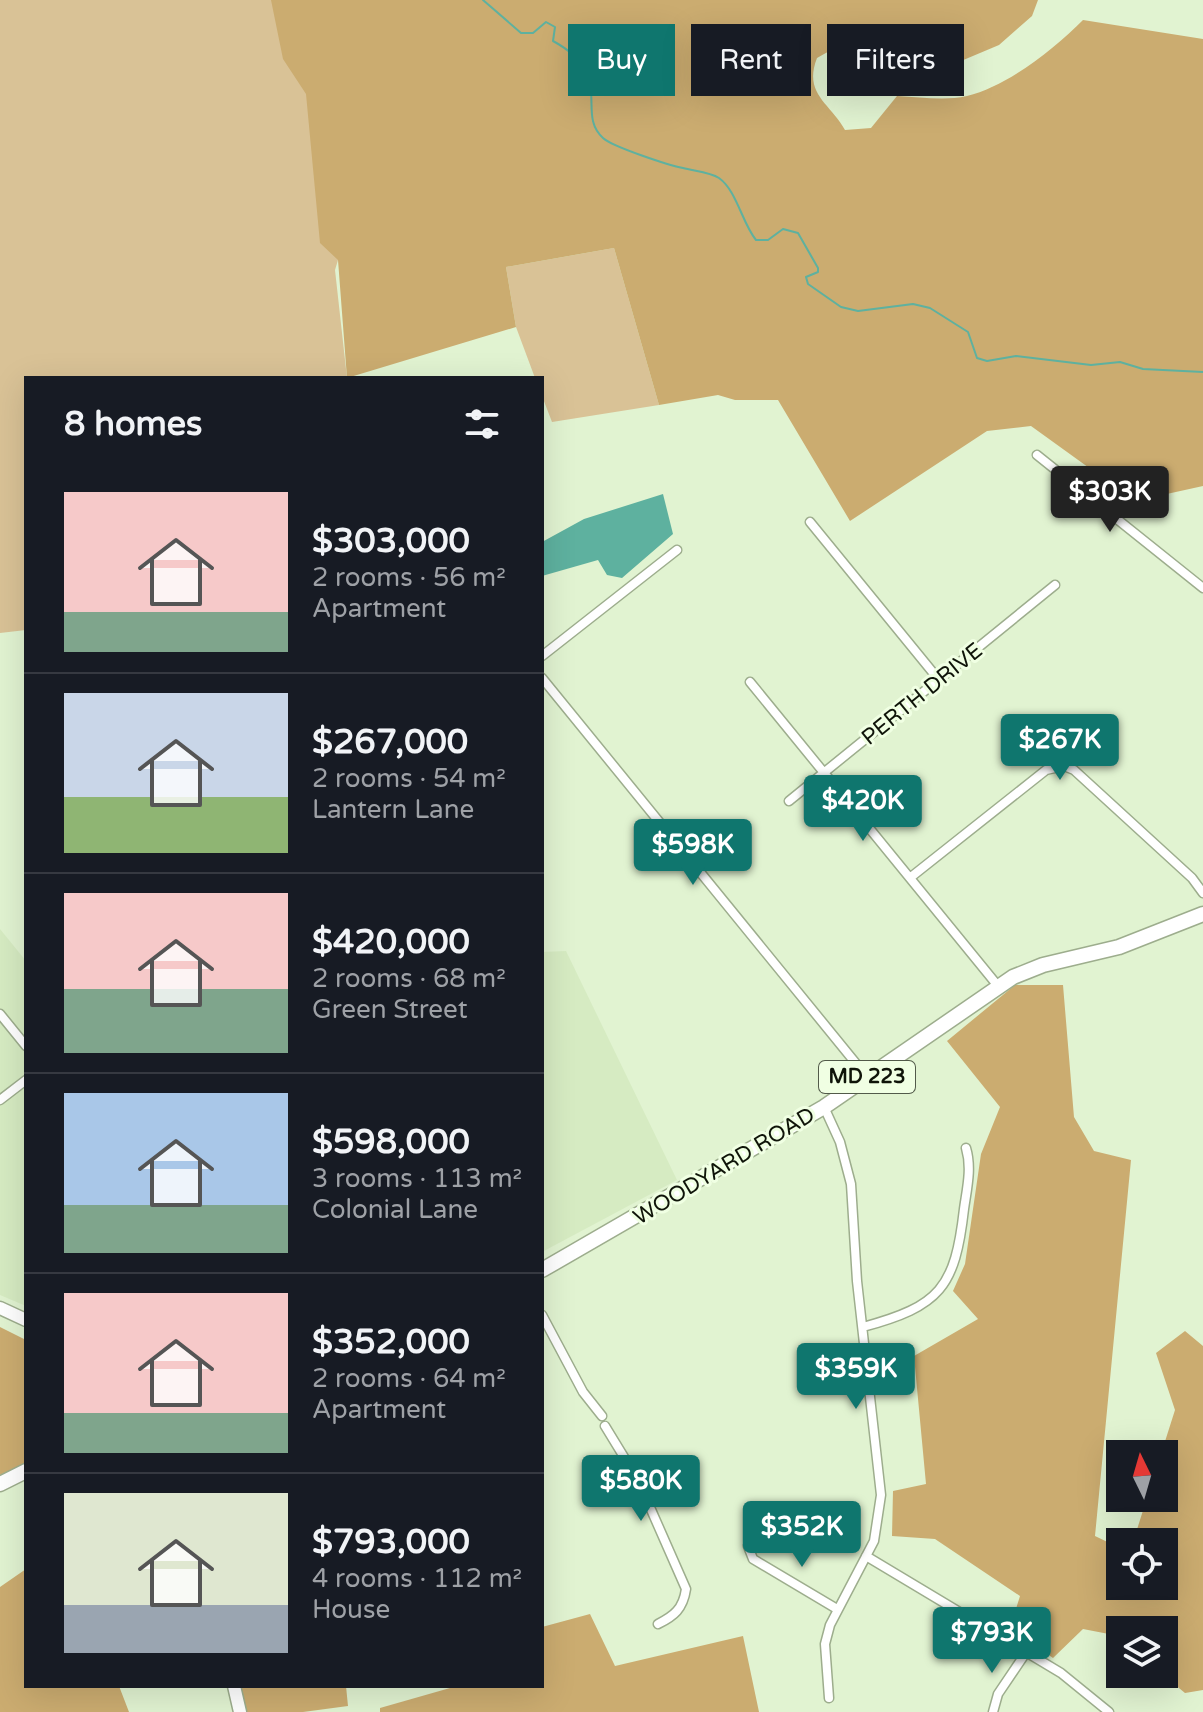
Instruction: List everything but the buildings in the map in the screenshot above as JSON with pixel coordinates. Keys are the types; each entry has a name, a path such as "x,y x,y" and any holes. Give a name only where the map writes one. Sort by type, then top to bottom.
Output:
{"main road":[{"name":"WOODYARD ROAD","path":"544,1269 824,1107 998,986 1043,965 1106,951 1203,914"},
{"path":"0,1308 24,1319"},
{"path":"0,1484 24,1472"},
{"path":"234,1688 240,1712"}],"street":[{"path":"1037,455 1203,588"},
{"path":"810,522 939,680"},
{"path":"544,654 677,550"},
{"name":"PERTH DRIVE","path":"789,801 1055,585"},
{"path":"544,680 867,1077"},
{"path":"750,682 998,986"},
{"path":"911,877 1046,770 1064,766 1074,770 1180,867 1203,893"},
{"path":"0,1014 24,1044"},
{"path":"0,1100 24,1082"},
{"path":"824,1107 848,1170 881,1495 874,1541 837,1609 825,1644 829,1698"},
{"path":"863,1327 906,1315 925,1304 953,1270 961,1238 970,1162 966,1148"},
{"path":"544,1319 583,1392 604,1421 638,1480 686,1589 682,1606 674,1616 658,1624"},
{"path":"748,1546 753,1559 837,1609"},
{"path":"866,1556 1061,1673 1109,1712"},
{"path":"993,1712 998,1694 1025,1654"}],"shaded area":[{"path":"0,0 305,0 338,260 335,270 347,376 24,376 24,630 0,633"},
{"path":"271,0 1038,0 1032,16 999,45 964,60 964,24 827,24 827,52 817,58 813,81 820,97 845,130 871,128 897,96 959,97 983,91 1044,54 1083,20 1203,39 1203,486 1135,501 1031,426 987,431 850,521 778,400 735,400 718,395 659,405 614,248 506,267 516,327 347,376 338,260 320,243 306,94 283,59"},
{"path":"614,248 659,405 552,422 544,401 544,376 534,376 516,327 506,267"},
{"path":"0,929 24,959 24,1305 0,1295"},
{"path":"566,951 677,1180 544,1251 544,952"},
{"path":"1015,985 1063,985 1074,1117 1094,1151 1131,1160 1095,1536 1106,1541 1106,1600 1178,1600 1178,1528 1137,1528 1143,1512 1178,1512 1178,1440 1165,1440 1175,1410 1156,1353 1185,1331 1203,1346 1203,1690 1185,1693 1178,1687 1178,1616 1106,1616 1106,1633 1083,1629 1053,1658 1010,1628 1020,1596 935,1539 892,1536 893,1491 926,1484 914,1356 978,1319 953,1291 965,1264 981,1154 1000,1107 947,1041"},
{"path":"0,1327 24,1339 24,1464 0,1475"},
{"path":"24,1570 24,1688 120,1688 129,1712 0,1712 0,1587"},
{"path":"590,1614 615,1666 743,1636 759,1712 380,1712 380,1708 450,1688 544,1688 544,1626"},
{"path":"236,1688 346,1688 348,1706 303,1712 240,1712"}],"water":[{"path":"663,494 673,534 622,578 607,575 598,560 544,575 544,541 584,519"}],"waterway":[{"path":"483,0 521,33 533,33 546,22 555,27 553,41 572,54 589,80 592,117 595,128 603,138 641,155 719,178 730,191 756,240 768,240 783,229 798,233 818,268 818,272 806,277 808,284 841,307 858,311 913,304 930,308 968,332 977,358 987,361 1016,356 1091,365 1120,362 1143,369 1203,372"}]}
